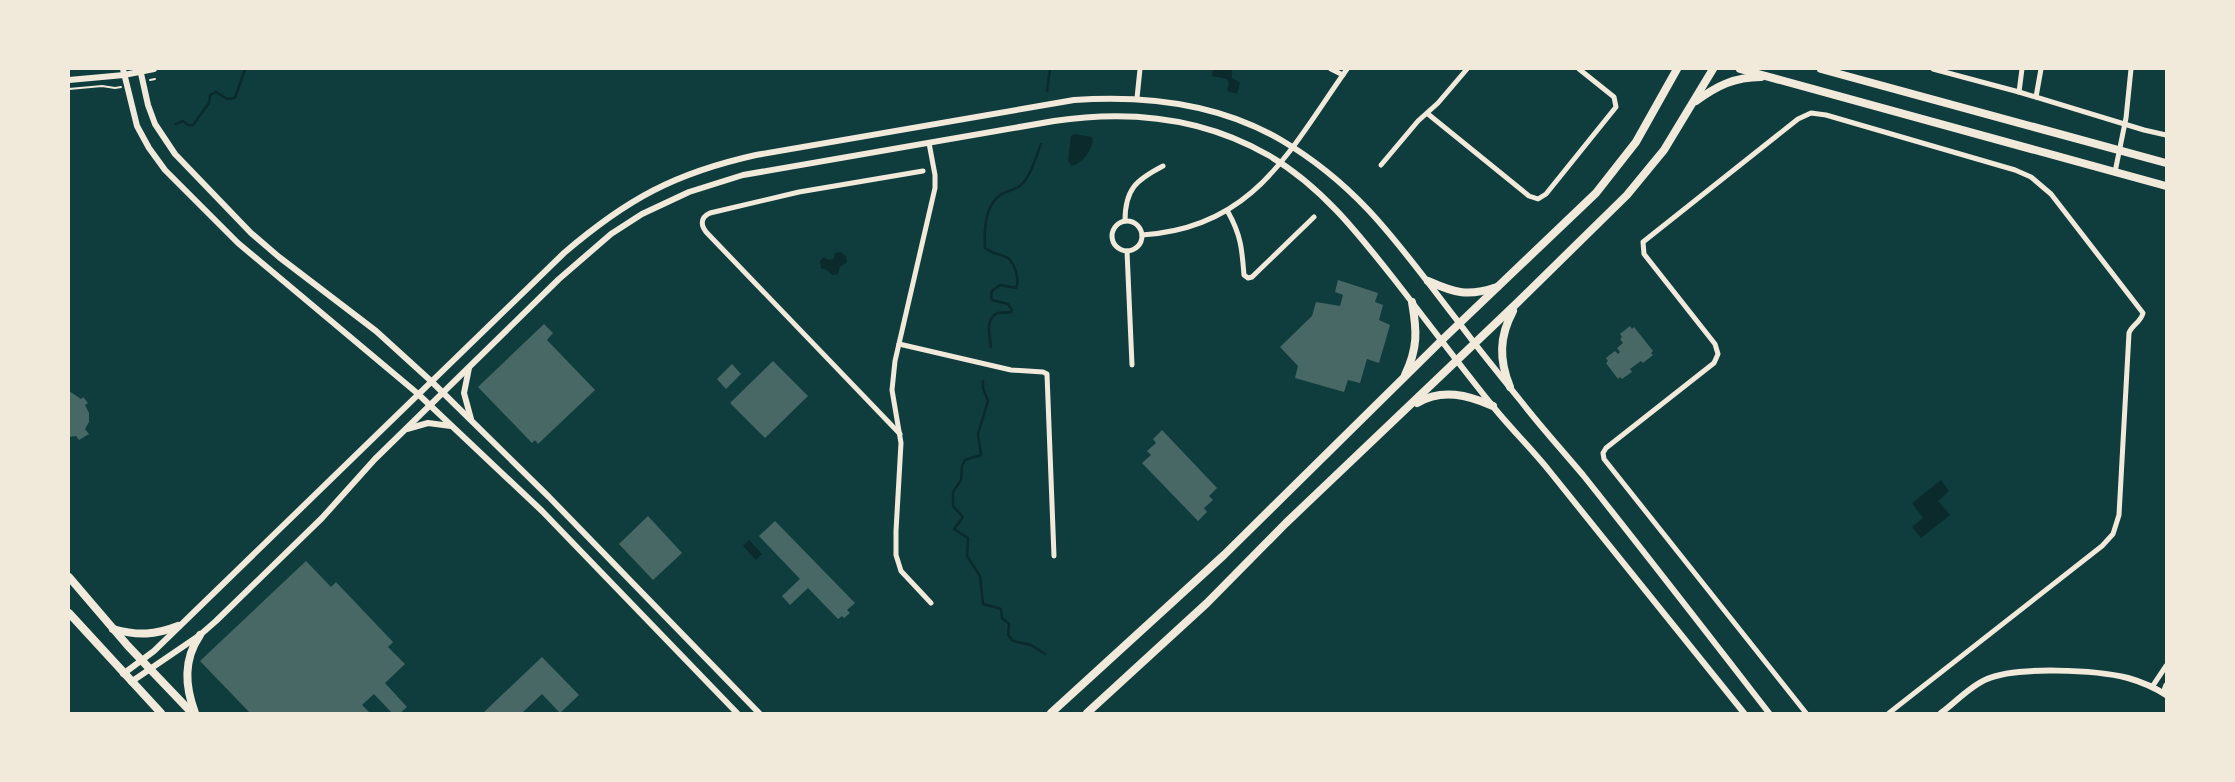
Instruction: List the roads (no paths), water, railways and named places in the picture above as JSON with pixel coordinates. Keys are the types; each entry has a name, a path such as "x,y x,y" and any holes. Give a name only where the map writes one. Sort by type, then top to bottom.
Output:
{"main road":[{"path":"1052,713 1224,555 1403,381 1442,340 1596,194 1636,142 1677,69"},
{"path":"1087,713 1168,640 1286,523 1517,303 1614,207 1649,170 1693,104 1713,69"},
{"path":"1740,69 2166,186"},
{"path":"1821,69 2166,163"},
{"path":"1693,104 1718,86 1732,80 1746,77 1772,77"},
{"path":"1428,282 1463,294 1482,292 1499,286"},
{"path":"1403,381 1413,358 1416,341 1412,302"},
{"path":"1510,388 1503,368 1501,344 1506,324 1517,303"},
{"path":"1406,409 1424,399 1445,394 1457,394 1475,398 1493,406"},
{"path":"69,577 149,669 193,713"},
{"path":"69,613 123,674 161,713"},
{"path":"113,629 146,635 178,626"},
{"path":"193,713 189,698 187,666 194,644 200,635"}],"street":[{"path":"69,80 154,69"},
{"path":"1137,98 1140,69"},
{"path":"1331,69 1343,75"},
{"path":"1142,235 1188,228 1228,212 1259,187 1292,147 1347,69"},
{"path":"1381,165 1418,121 1428,114 1467,69"},
{"path":"1428,114 1529,196 1538,198 1546,194 1616,107 1614,97 1579,69"},
{"path":"1933,69 1949,71 2125,125 2166,134"},
{"path":"2019,92 2022,69"},
{"path":"2036,97 2041,69"},
{"path":"2115,172 2125,125 2131,69"},
{"path":"141,70 148,105 155,124 175,154 265,245 376,331 431,380 549,497 759,713"},
{"path":"123,72 138,126 149,148 165,170 265,267 361,345 452,426 572,541 737,713"},
{"path":"123,674 178,626 417,393 584,235 649,191 687,174 756,155 1074,100 1137,98 1170,102 1220,114 1255,127 1292,147 1340,181 1369,209 1510,388 1656,567 1769,713"},
{"path":"1806,713 1604,459 1603,453 1606,448 1714,363 1718,354 1715,344 1644,254 1643,242 1798,119 1811,113 1826,114 2015,170 2031,177 2051,194 2143,313 2141,318 2131,328 2129,335 2119,515 2113,534 2102,546 1889,713"},
{"path":"132,682 200,635 322,518 375,459 471,364 577,262 619,228 666,202 738,176 1073,118 1124,115 1192,124 1219,132 1246,144 1280,163 1310,186 1348,222 1493,406 1549,470 1744,713"},
{"path":"929,143 935,175 935,188 893,371 892,390 900,434 896,555 901,571 931,603"},
{"path":"1125,221 1126,204 1132,188 1142,177 1163,166"},
{"path":"900,434 705,232 702,221 708,214 800,192 923,171"},
{"path":"1228,212 1240,235 1244,274 1248,278 1252,277 1314,217"},
{"path":"1125,221 1136,224 1142,235 1139,245 1127,251 1116,247 1111,238 1112,230 1125,221"},
{"path":"1127,251 1132,365"},
{"path":"899,344 1002,368 1043,372 1048,376 1054,556"},
{"path":"471,364 464,384 464,393 471,420"},
{"path":"404,430 419,424 428,423 452,426"},
{"path":"2152,687 2166,666"},
{"path":"1941,713 1976,685 1997,675 2008,673 2034,670 2108,674 2126,677 2165,694 2166,685"}],"water":[{"path":"1213,69 1232,69 1232,78 1240,83 1237,94 1227,91 1229,83 1227,79 1212,76"},
{"path":"1075,134 1092,137 1092,145 1080,162 1072,166 1068,161 1071,136"},
{"path":"840,252 846,256 847,262 840,267 838,274 832,275 827,270 821,268 820,261 824,257 829,260 834,259 835,253"},
{"path":"1941,480 1949,491 1938,501 1950,515 1921,538 1912,527 1923,518 1912,503"},
{"path":"749,540 762,554 756,560 743,546"}],"waterway":[{"path":"176,124 183,121 188,125 193,125 209,103 210,95 216,92 227,99 235,98 245,69"},
{"path":"1047,91 1050,69"},
{"path":"991,347 989,328 991,319 998,313 1011,312 1012,310 1008,304 992,300 992,291 1000,285 1016,288 1017,277 1015,268 1008,258 985,248 986,220 994,201 1002,194 1020,186 1026,179 1041,144"},
{"path":"983,381 983,388 988,401 978,434 981,455 965,460 962,466 961,480 953,492 953,506 963,517 954,529 968,538 967,556 980,576 983,604 1001,609 1002,618 1009,624 1008,635 1013,641 1031,645 1045,654"}]}
